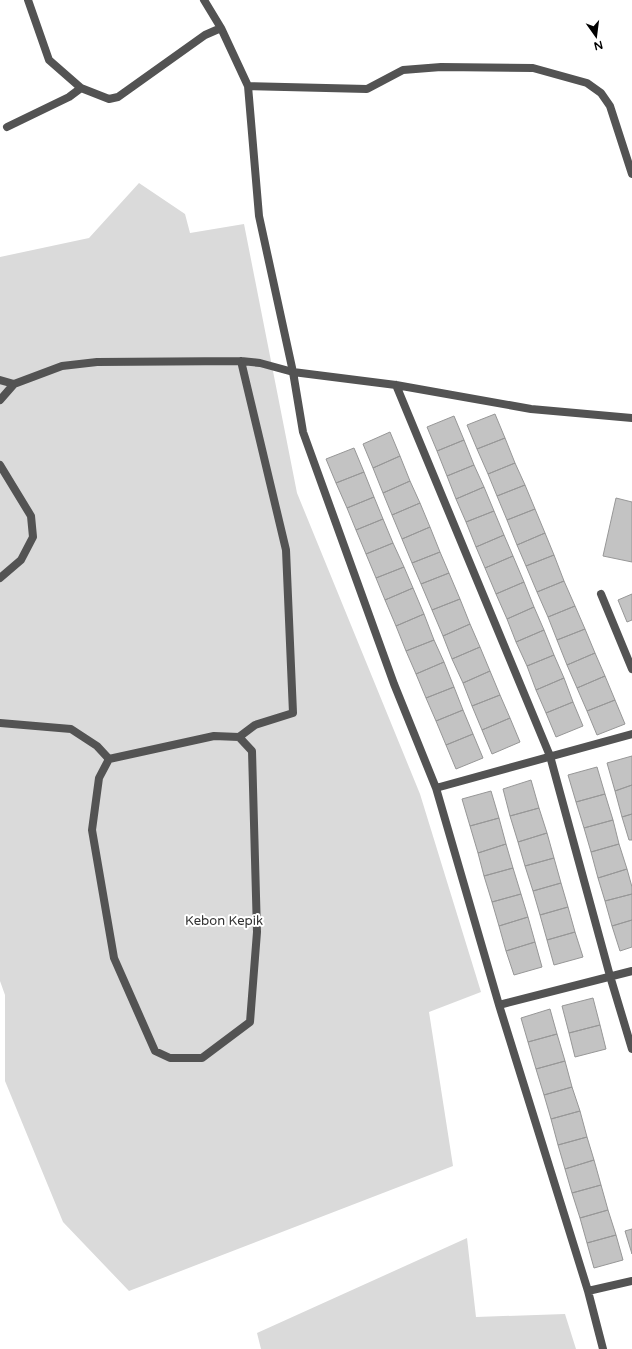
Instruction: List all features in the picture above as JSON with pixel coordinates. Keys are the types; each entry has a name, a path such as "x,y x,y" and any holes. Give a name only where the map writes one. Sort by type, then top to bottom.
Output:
{"street":[{"path":"28,0 49,60 81,88 109,99 118,97 205,35 221,28"},
{"path":"204,0 221,28 248,86 259,216 293,372 303,432 394,684 436,788 499,1005 588,1291 603,1349"},
{"path":"248,86 367,89 402,70 441,67 533,68 587,83 601,93 610,106 632,174"},
{"path":"7,127 69,96 81,88"},
{"path":"239,737 252,751 257,932 250,1022 202,1058 170,1058 155,1051 114,958 92,830 99,778 109,759 214,736 239,737 255,725 292,713 286,550 241,361"},
{"path":"0,400 14,384 62,366 97,362 241,361 260,363 293,372 396,385 531,409 632,418"},
{"path":"0,380 14,384"},
{"path":"396,385 550,756 610,976 632,1049"},
{"path":"0,466 32,516 33,537 21,560 0,578"},
{"path":"601,594 632,669"},
{"path":"0,722 71,729 97,746 109,759"},
{"path":"436,788 632,734"},
{"path":"499,1005 632,971"},
{"path":"588,1291 632,1282"}],"green space":[{"name":"Kebon Kepik","path":"139,183 185,214 190,233 244,224 297,493 420,794 481,992 429,1012 453,1166 129,1291 63,1222 5,1081 5,995 0,981 0,257 89,238"},
{"path":"467,1238 476,1317 565,1314 576,1349 261,1349 257,1333"}],"building":[{"path":"495,414 505,438 477,449 467,425"},
{"path":"454,416 464,440 437,451 427,427"},
{"path":"390,432 400,456 373,468 363,444"},
{"path":"505,438 515,463 488,474 477,449"},
{"path":"464,440 474,465 447,476 437,451"},
{"path":"354,448 364,472 336,483 326,459"},
{"path":"400,456 410,481 383,493 373,468"},
{"path":"515,463 525,485 497,496 488,474"},
{"path":"474,465 484,487 456,499 447,476"},
{"path":"364,472 374,497 347,508 336,483"},
{"path":"410,481 420,503 392,515 383,493"},
{"path":"525,485 535,509 507,520 497,496"},
{"path":"484,487 494,511 466,522 456,499"},
{"path":"374,497 383,519 356,530 347,508"},
{"path":"616,498 632,502 632,562 603,556"},
{"path":"420,503 430,527 402,539 392,515"},
{"path":"535,509 545,533 517,545 507,520"},
{"path":"494,511 504,535 476,547 466,522"},
{"path":"383,519 393,543 366,554 356,530"},
{"path":"430,527 440,552 412,563 402,539"},
{"path":"545,533 554,555 526,566 517,545"},
{"path":"504,535 513,556 485,568 476,547"},
{"path":"393,543 404,567 376,578 366,554"},
{"path":"440,552 449,573 421,584 412,563"},
{"path":"554,555 564,581 537,592 526,566"},
{"path":"513,556 524,582 496,594 485,568"},
{"path":"404,567 413,588 385,600 376,578"},
{"path":"449,573 460,599 432,610 421,584"},
{"path":"564,581 575,606 548,617 537,592"},
{"path":"524,582 534,607 507,619 496,594"},
{"path":"413,588 424,614 396,626 385,600"},
{"path":"632,594 632,620 627,622 618,600"},
{"path":"460,599 470,624 443,636 432,610"},
{"path":"575,606 585,629 557,640 548,617"},
{"path":"534,607 544,630 516,642 507,619"},
{"path":"424,614 434,640 406,651 396,626"},
{"path":"470,624 480,647 452,659 443,636"},
{"path":"585,629 595,653 567,665 557,640"},
{"path":"544,630 554,655 527,666 516,642"},
{"path":"434,640 444,662 416,674 406,651"},
{"path":"480,647 490,671 463,683 452,659"},
{"path":"595,653 605,676 577,688 567,665"},
{"path":"554,655 564,678 536,690 527,666"},
{"path":"444,662 454,687 426,698 416,674"},
{"path":"490,671 500,695 472,706 463,683"},
{"path":"605,676 615,700 587,711 577,688"},
{"path":"564,678 573,702 546,713 536,690"},
{"path":"454,687 463,710 436,721 426,698"},
{"path":"500,695 510,718 482,730 472,706"},
{"path":"615,700 625,724 597,735 587,711"},
{"path":"573,702 583,726 556,737 546,713"},
{"path":"463,710 473,734 446,745 436,721"},
{"path":"510,718 520,742 492,754 482,730"},
{"path":"473,734 483,758 456,769 446,745"},
{"path":"632,756 632,785 615,791 607,763"},
{"path":"597,767 605,794 576,802 568,775"},
{"path":"531,780 539,808 510,816 503,789"},
{"path":"632,785 632,814 622,817 615,791"},
{"path":"491,791 499,818 470,826 462,799"},
{"path":"605,794 613,820 584,828 576,802"},
{"path":"539,808 547,833 518,842 510,816"},
{"path":"632,814 632,840 629,840 622,817"},
{"path":"499,818 506,844 478,853 470,826"},
{"path":"613,820 619,844 591,852 584,828"},
{"path":"547,833 554,858 525,866 518,842"},
{"path":"506,844 513,868 484,876 478,853"},
{"path":"619,844 627,869 598,878 591,852"},
{"path":"554,858 561,883 533,891 525,866"},
{"path":"513,868 521,894 492,902 484,876"},
{"path":"627,869 632,887 632,894 605,901 598,878"},
{"path":"561,883 568,907 540,915 533,891"},
{"path":"521,894 528,917 499,926 492,902"},
{"path":"632,894 632,920 612,926 605,901"},
{"path":"568,907 575,932 547,940 540,915"},
{"path":"528,917 535,942 506,951 499,926"},
{"path":"632,920 632,947 620,951 612,926"},
{"path":"575,932 583,957 554,965 547,940"},
{"path":"535,942 542,967 514,975 506,951"},
{"path":"593,998 600,1025 569,1033 562,1006"},
{"path":"550,1009 557,1034 528,1042 521,1018"},
{"path":"600,1025 606,1049 575,1057 569,1033"},
{"path":"557,1034 565,1061 536,1069 528,1042"},
{"path":"565,1061 572,1087 544,1095 536,1069"},
{"path":"572,1087 580,1111 551,1119 544,1095"},
{"path":"580,1111 587,1137 558,1145 551,1119"},
{"path":"587,1137 594,1160 565,1169 558,1145"},
{"path":"594,1160 601,1185 572,1193 565,1169"},
{"path":"601,1185 608,1210 580,1218 572,1193"},
{"path":"608,1210 616,1235 587,1243 580,1218"},
{"path":"632,1229 632,1254 625,1231"},
{"path":"616,1235 623,1260 594,1268 587,1243"}]}
